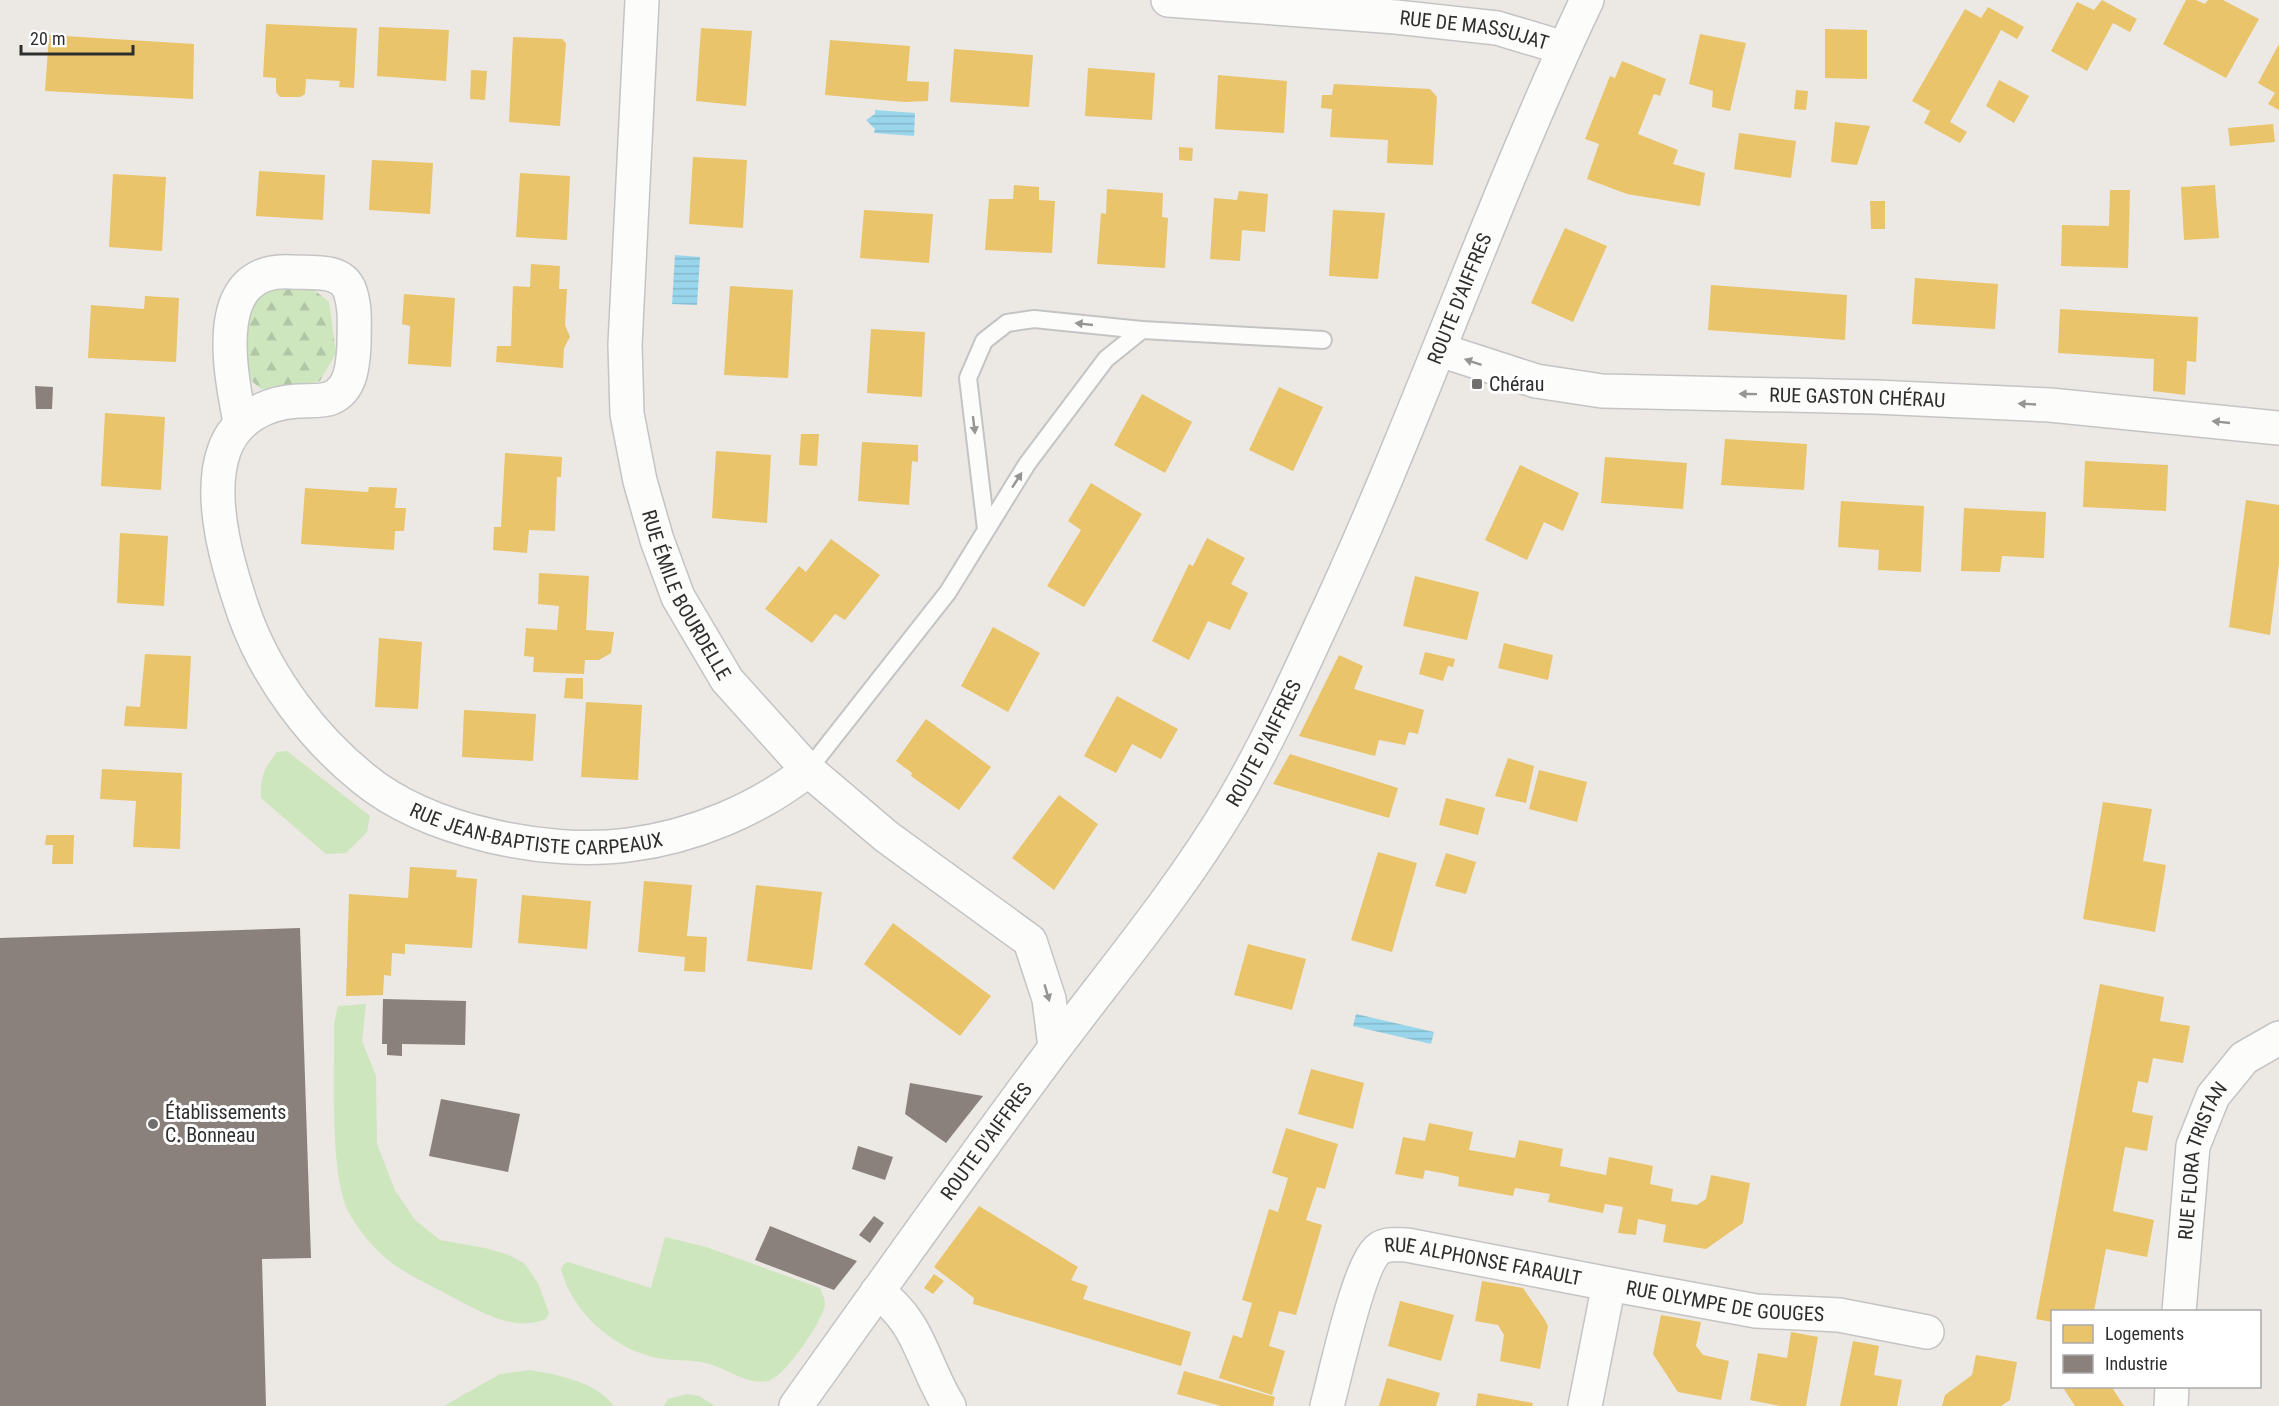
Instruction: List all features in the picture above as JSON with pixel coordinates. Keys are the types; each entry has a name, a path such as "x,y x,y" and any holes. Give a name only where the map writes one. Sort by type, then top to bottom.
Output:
{"street":[{"name":"RUE ÉMILE BOURDELLE","path":"642,0 625,345 627,414 640,481 678,597 727,680 808,770 887,837 1030,941 1049,999 1055,1047"},
{"name":"RUE DE MASSUJAT","path":"1168,0 1396,17 1497,28 1564,48"},
{"name":"ROUTE D'AIFFRES","path":"796,1406 1055,1047 1189,870 1232,803 1295,682 1349,568 1440,350 1540,99 1587,0"},
{"path":"278,271 336,275 349,286 355,309 353,369 344,388 331,398 287,402 261,410 240,422 232,382 231,315 237,296 253,279 278,271"},
{"name":"RUE GASTON CHÉRAU","path":"1440,350 1536,381 1602,391 1875,397 2050,405 2279,428"},
{"name":"RUE JEAN-BAPTISTE CARPEAUX","path":"240,422 223,451 219,517 230,573 248,622 292,704 327,744 365,780 407,806 453,826 504,839 558,846 627,845 690,831 744,811 782,791 808,770"},
{"name":"RUE FLORA TRISTAN","path":"2179,1310 2193,1146 2213,1096 2244,1058 2279,1038"},
{"name":"RUE ALPHONSE FARAULT","path":"1327,1406 1364,1270 1380,1248 1393,1244 1407,1245 1609,1284"},
{"name":"RUE OLYMPE DE GOUGES","path":"1585,1406 1609,1284 1756,1311 1839,1315 1927,1332"},
{"path":"877,1292 893,1303 910,1324 939,1391 949,1406"},
{"path":"2171,1406 2172,1388"}],"lane":[{"path":"986,529 968,378 984,341 1006,323 1034,319 1142,330 1323,340"},
{"name":"RUE JEAN-BAPTISTE CARPEAUX","path":"808,770 948,592 1027,464 1106,359 1142,330"}],"green space":[{"path":"279,282 313,289 329,302 336,353 320,381 288,388 261,389 246,376 245,310 260,293"},
{"path":"287,751 370,816 367,832 346,853 326,854 261,798 262,779 266,768 277,752"},
{"path":"366,1004 362,1041 376,1076 377,1144 395,1190 415,1220 440,1240 485,1248 509,1255 525,1264 538,1283 549,1313 546,1319 523,1323 500,1319 477,1310 421,1281 383,1255 351,1217 342,1193 335,1147 334,1024 338,1006"},
{"path":"665,1237 706,1247 820,1288 825,1305 817,1324 792,1360 775,1378 761,1382 753,1381 705,1363 653,1357 637,1352 608,1336 583,1312 566,1284 561,1269 564,1264 568,1262 651,1288"},
{"path":"530,1370 575,1380 606,1397 614,1406 444,1406 500,1374"},
{"path":"687,1394 699,1396 715,1406 664,1406 668,1399"}],"water":[{"path":"875,110 915,113 914,136 874,133 875,129 866,120 875,114"},
{"path":"675,255 700,257 697,305 672,304"},
{"path":"1356,1014 1434,1032 1431,1044 1353,1026"}],"building: Logements":[{"path":"2102,0 2137,19 2130,32 2113,23 2087,71 2051,51 2077,2 2094,10"},
{"path":"2186,0 2196,0 2205,4 2208,0 2223,0 2259,19 2226,78 2163,44"},
{"path":"1988,7 2024,27 2017,39 2001,30 1950,122 1967,132 1960,143 1924,123 1930,111 1912,101 1965,9 1981,18"},
{"path":"266,24 357,28 354,88 339,87 340,81 306,79 305,94 300,97 280,97 276,92 276,78 263,77"},
{"path":"379,27 449,30 446,81 377,76"},
{"path":"701,28 752,31 746,106 696,101"},
{"path":"1825,29 1867,30 1867,79 1825,78"},
{"path":"1700,34 1746,43 1730,111 1712,107 1713,91 1689,84"},
{"path":"49,35 194,44 193,99 45,91"},
{"path":"513,37 562,39 566,43 560,126 509,122"},
{"path":"830,40 910,46 907,81 929,82 928,101 905,102 825,95"},
{"path":"2279,44 2279,110 2268,104 2275,93 2258,83"},
{"path":"954,49 1033,55 1029,107 950,102"},
{"path":"1622,61 1666,79 1660,96 1654,94 1638,134 1678,150 1673,164 1705,173 1700,206 1627,194 1587,179 1599,144 1585,139 1610,76 1615,78"},
{"path":"1088,68 1155,73 1152,120 1085,116"},
{"path":"471,70 487,71 485,100 470,99"},
{"path":"1218,75 1287,81 1284,133 1215,129"},
{"path":"1999,80 2029,96 2014,123 1986,106"},
{"path":"1334,84 1430,89 1437,97 1433,165 1387,163 1388,140 1330,137 1332,109 1321,108 1322,95 1332,95"},
{"path":"1796,90 1808,91 1806,110 1794,109"},
{"path":"1835,122 1870,126 1857,165 1831,162"},
{"path":"2273,124 2275,142 2230,146 2228,128"},
{"path":"1739,133 1796,141 1791,178 1734,169"},
{"path":"1179,147 1193,148 1192,161 1179,160"},
{"path":"693,157 747,160 743,228 689,224"},
{"path":"372,160 433,163 430,214 369,210"},
{"path":"259,171 325,175 323,220 256,216"},
{"path":"520,173 570,176 567,240 516,237"},
{"path":"113,174 166,177 162,251 109,247"},
{"path":"1014,185 1039,187 1039,200 1055,201 1052,253 985,250 989,199 1013,199"},
{"path":"2215,185 2219,238 2184,240 2181,187"},
{"path":"1107,189 1163,193 1162,217 1168,218 1165,268 1097,264 1101,213 1106,214"},
{"path":"2110,190 2130,190 2128,268 2061,266 2062,225 2109,226"},
{"path":"1239,191 1268,194 1265,232 1242,230 1240,261 1210,259 1214,198 1237,200"},
{"path":"1870,201 1885,201 1885,229 1871,229"},
{"path":"864,210 933,214 929,263 860,258"},
{"path":"1333,210 1385,213 1378,279 1329,276"},
{"path":"1565,228 1607,246 1573,322 1531,303"},
{"path":"531,264 560,266 559,289 567,289 565,325 570,337 564,348 563,368 496,362 497,346 511,346 513,286 530,287"},
{"path":"1915,278 1998,284 1995,329 1912,324"},
{"path":"1711,285 1847,295 1845,340 1708,330"},
{"path":"730,286 793,290 788,378 724,375"},
{"path":"404,294 455,298 451,367 408,364 410,326 402,324"},
{"path":"145,296 179,298 176,362 88,358 91,305 144,309"},
{"path":"2060,309 2198,317 2196,362 2187,361 2185,395 2153,391 2154,359 2058,353"},
{"path":"871,329 925,332 922,397 867,393"},
{"path":"1279,387 1323,407 1293,471 1249,450"},
{"path":"1142,394 1192,422 1165,473 1114,445"},
{"path":"105,413 165,417 161,490 101,486"},
{"path":"801,434 819,434 817,466 799,465"},
{"path":"1725,439 1807,444 1804,490 1721,485"},
{"path":"862,442 918,445 918,462 912,461 909,505 858,501"},
{"path":"716,451 771,455 767,523 712,518"},
{"path":"505,453 562,457 561,477 557,477 555,531 529,530 527,553 493,550 494,527 501,527"},
{"path":"1605,457 1687,463 1683,509 1601,503"},
{"path":"2085,461 2168,465 2166,511 2083,507"},
{"path":"1520,465 1579,493 1563,531 1544,522 1527,560 1485,540"},
{"path":"1091,483 1142,514 1084,607 1047,586 1081,530 1068,521"},
{"path":"369,487 397,488 395,508 406,508 404,531 395,531 394,550 301,544 305,488 368,492"},
{"path":"2246,500 2279,505 2279,563 2270,635 2229,627"},
{"path":"1841,501 1924,506 1921,572 1878,570 1879,550 1838,547"},
{"path":"1964,508 2046,512 2044,558 2002,556 2000,572 1961,571"},
{"path":"120,533 168,536 164,606 117,603"},
{"path":"1207,538 1245,558 1231,584 1248,593 1230,630 1208,621 1189,660 1152,641 1189,564 1193,566"},
{"path":"831,539 880,575 845,620 835,614 812,643 765,609 799,566 806,572"},
{"path":"539,573 589,576 586,630 614,632 611,653 599,660 585,660 584,674 533,672 534,657 524,656 526,628 557,630 559,606 538,604"},
{"path":"1415,576 1479,592 1467,640 1403,626"},
{"path":"993,627 1040,653 1008,712 961,686"},
{"path":"379,638 422,642 418,709 375,707"},
{"path":"1504,643 1553,655 1548,680 1498,668"},
{"path":"1425,652 1455,659 1453,667 1448,666 1443,681 1419,674"},
{"path":"145,654 191,656 187,729 124,726 126,706 140,707"},
{"path":"1339,655 1363,666 1354,689 1424,710 1418,734 1409,732 1405,745 1379,740 1375,756 1299,736"},
{"path":"566,678 583,678 583,699 564,698"},
{"path":"1117,696 1178,729 1161,759 1132,744 1116,773 1084,756"},
{"path":"586,702 642,705 638,780 581,777"},
{"path":"464,710 536,714 533,761 462,757"},
{"path":"926,719 991,767 959,810 911,776 912,773 896,761"},
{"path":"1290,754 1398,788 1389,818 1273,784"},
{"path":"1508,758 1534,766 1526,803 1495,796"},
{"path":"102,769 182,773 180,849 133,847 136,801 100,799"},
{"path":"1539,770 1587,782 1577,822 1529,809"},
{"path":"1059,795 1098,824 1054,890 1012,858"},
{"path":"1446,798 1485,808 1478,835 1439,825"},
{"path":"2103,802 2152,809 2143,861 2166,865 2155,932 2083,919"},
{"path":"46,835 74,835 73,864 52,864 53,845 45,845"},
{"path":"1378,852 1417,863 1392,952 1351,940"},
{"path":"1446,853 1476,862 1466,894 1435,886"},
{"path":"410,867 457,870 456,877 477,879 472,948 405,944 405,954 392,953 391,976 384,975 383,995 346,996 349,894 408,898"},
{"path":"644,881 692,885 687,936 707,937 705,972 684,971 685,957 638,952"},
{"path":"756,885 822,892 812,970 747,961"},
{"path":"522,895 591,901 587,949 518,943"},
{"path":"893,923 991,996 960,1036 864,964"},
{"path":"1248,944 1306,959 1292,1010 1234,995"},
{"path":"2100,984 2164,997 2160,1021 2190,1026 2183,1063 2153,1058 2148,1083 2138,1081 2132,1112 2153,1116 2147,1151 2125,1147 2113,1211 2154,1220 2147,1257 2106,1249 2094,1310 2051,1310 2051,1322 2036,1319"},
{"path":"1311,1069 1364,1083 1353,1129 1298,1114"},
{"path":"1429,1123 1473,1132 1469,1150 1515,1158 1519,1140 1563,1149 1560,1166 1606,1175 1609,1157 1653,1166 1650,1184 1673,1189 1671,1201 1697,1205 1706,1199 1711,1175 1750,1183 1743,1223 1706,1249 1663,1242 1666,1225 1638,1219 1636,1235 1618,1233 1623,1207 1605,1204 1603,1213 1548,1202 1550,1194 1515,1188 1513,1196 1458,1186 1459,1177 1442,1173 1425,1170 1423,1179 1395,1174 1403,1137 1425,1141"},
{"path":"1286,1128 1338,1144 1325,1189 1317,1187 1306,1220 1322,1225 1296,1315 1279,1311 1269,1346 1285,1351 1272,1395 1219,1378 1233,1335 1242,1338 1252,1303 1242,1300 1269,1209 1278,1212 1288,1178 1272,1173"},
{"path":"979,1206 1078,1267 1071,1280 1088,1286 1083,1299 1191,1332 1181,1366 973,1304 974,1298 934,1267"},
{"path":"934,1274 944,1281 933,1294 924,1288"},
{"path":"1482,1281 1523,1288 1545,1320 1548,1326 1540,1369 1500,1361 1504,1335 1498,1325 1475,1321"},
{"path":"1400,1301 1454,1315 1441,1361 1388,1346"},
{"path":"1661,1315 1701,1322 1696,1346 1703,1355 1729,1361 1721,1400 1678,1392 1653,1354"},
{"path":"1791,1332 1818,1337 1806,1406 1780,1406 1750,1400 1758,1353 1787,1358"},
{"path":"1853,1341 1879,1346 1874,1375 1902,1380 1897,1406 1840,1406"},
{"path":"1976,1355 2017,1362 2010,1400 2001,1406 1942,1406 1945,1395 1972,1375"},
{"path":"1184,1371 1275,1397 1273,1406 1221,1406 1177,1394"},
{"path":"1387,1378 1440,1393 1436,1406 1379,1406"},
{"path":"2063,1388 2112,1388 2124,1406 2075,1406"},
{"path":"1478,1393 1533,1403 1532,1406 1476,1406"}],"building: Industrie":[{"path":"35,386 53,387 52,409 36,409"},
{"name":"Établissements C. Bonneau","path":"300,928 311,1258 262,1259 266,1406 0,1406 0,938"},
{"path":"383,999 466,1001 465,1045 402,1044 402,1056 387,1055 387,1044 382,1044"},
{"path":"910,1083 983,1096 946,1143 905,1114"},
{"path":"441,1099 520,1114 508,1172 429,1156"},
{"path":"858,1146 893,1157 885,1180 852,1169"},
{"path":"874,1216 884,1223 870,1243 859,1235"},
{"path":"770,1226 857,1261 834,1290 755,1260"}],"place":[{"name":"Chérau","path":"1477,384"},
{"name":"Établissements C. Bonneau","path":"153,1124"}]}
